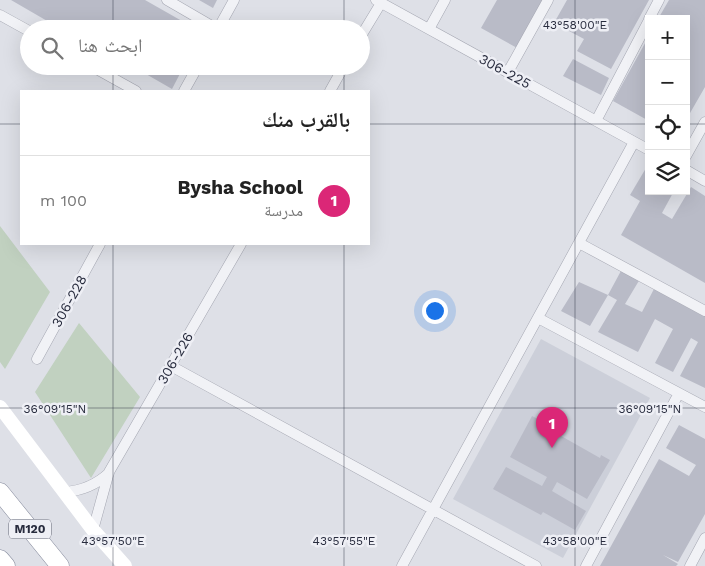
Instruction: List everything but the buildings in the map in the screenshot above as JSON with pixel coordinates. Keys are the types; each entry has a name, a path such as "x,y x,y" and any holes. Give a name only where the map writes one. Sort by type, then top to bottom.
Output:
{"highway":[{"name":"M120","path":"0,492 60,566"},
{"path":"0,559 6,566"}],"street":[{"path":"167,0 202,20"},
{"path":"223,20 234,0"},
{"path":"429,29 445,0"},
{"path":"508,72 548,0"},
{"path":"651,15 659,0"},
{"path":"369,20 379,1"},
{"name":"306-225","path":"379,1 645,148"},
{"path":"0,15 20,26"},
{"path":"596,121 645,27"},
{"path":"108,75 134,90"},
{"path":"185,90 193,75"},
{"path":"331,90 339,75"},
{"path":"689,150 705,122"},
{"path":"402,566 634,142"},
{"path":"690,172 705,181"},
{"path":"579,243 705,310"},
{"name":"306-228","path":"37,358 99,245"},
{"name":"306-226","path":"64,492 73,492 89,487 109,472 240,245"},
{"path":"538,318 705,407"},
{"path":"171,366 536,566"},
{"path":"586,566 679,393"},
{"path":"0,407 93,530 124,566"},
{"name":"306-226","path":"93,530 109,472"},
{"path":"690,566 705,538"}],"shaded area":[{"path":"541,339 650,398 563,558 453,499"}],"green space":[{"path":"0,226 50,292 5,369 0,362"},
{"path":"79,323 140,397 91,478 35,392"}],"place":[{"name":"Bysha School","path":"552,448"}]}
